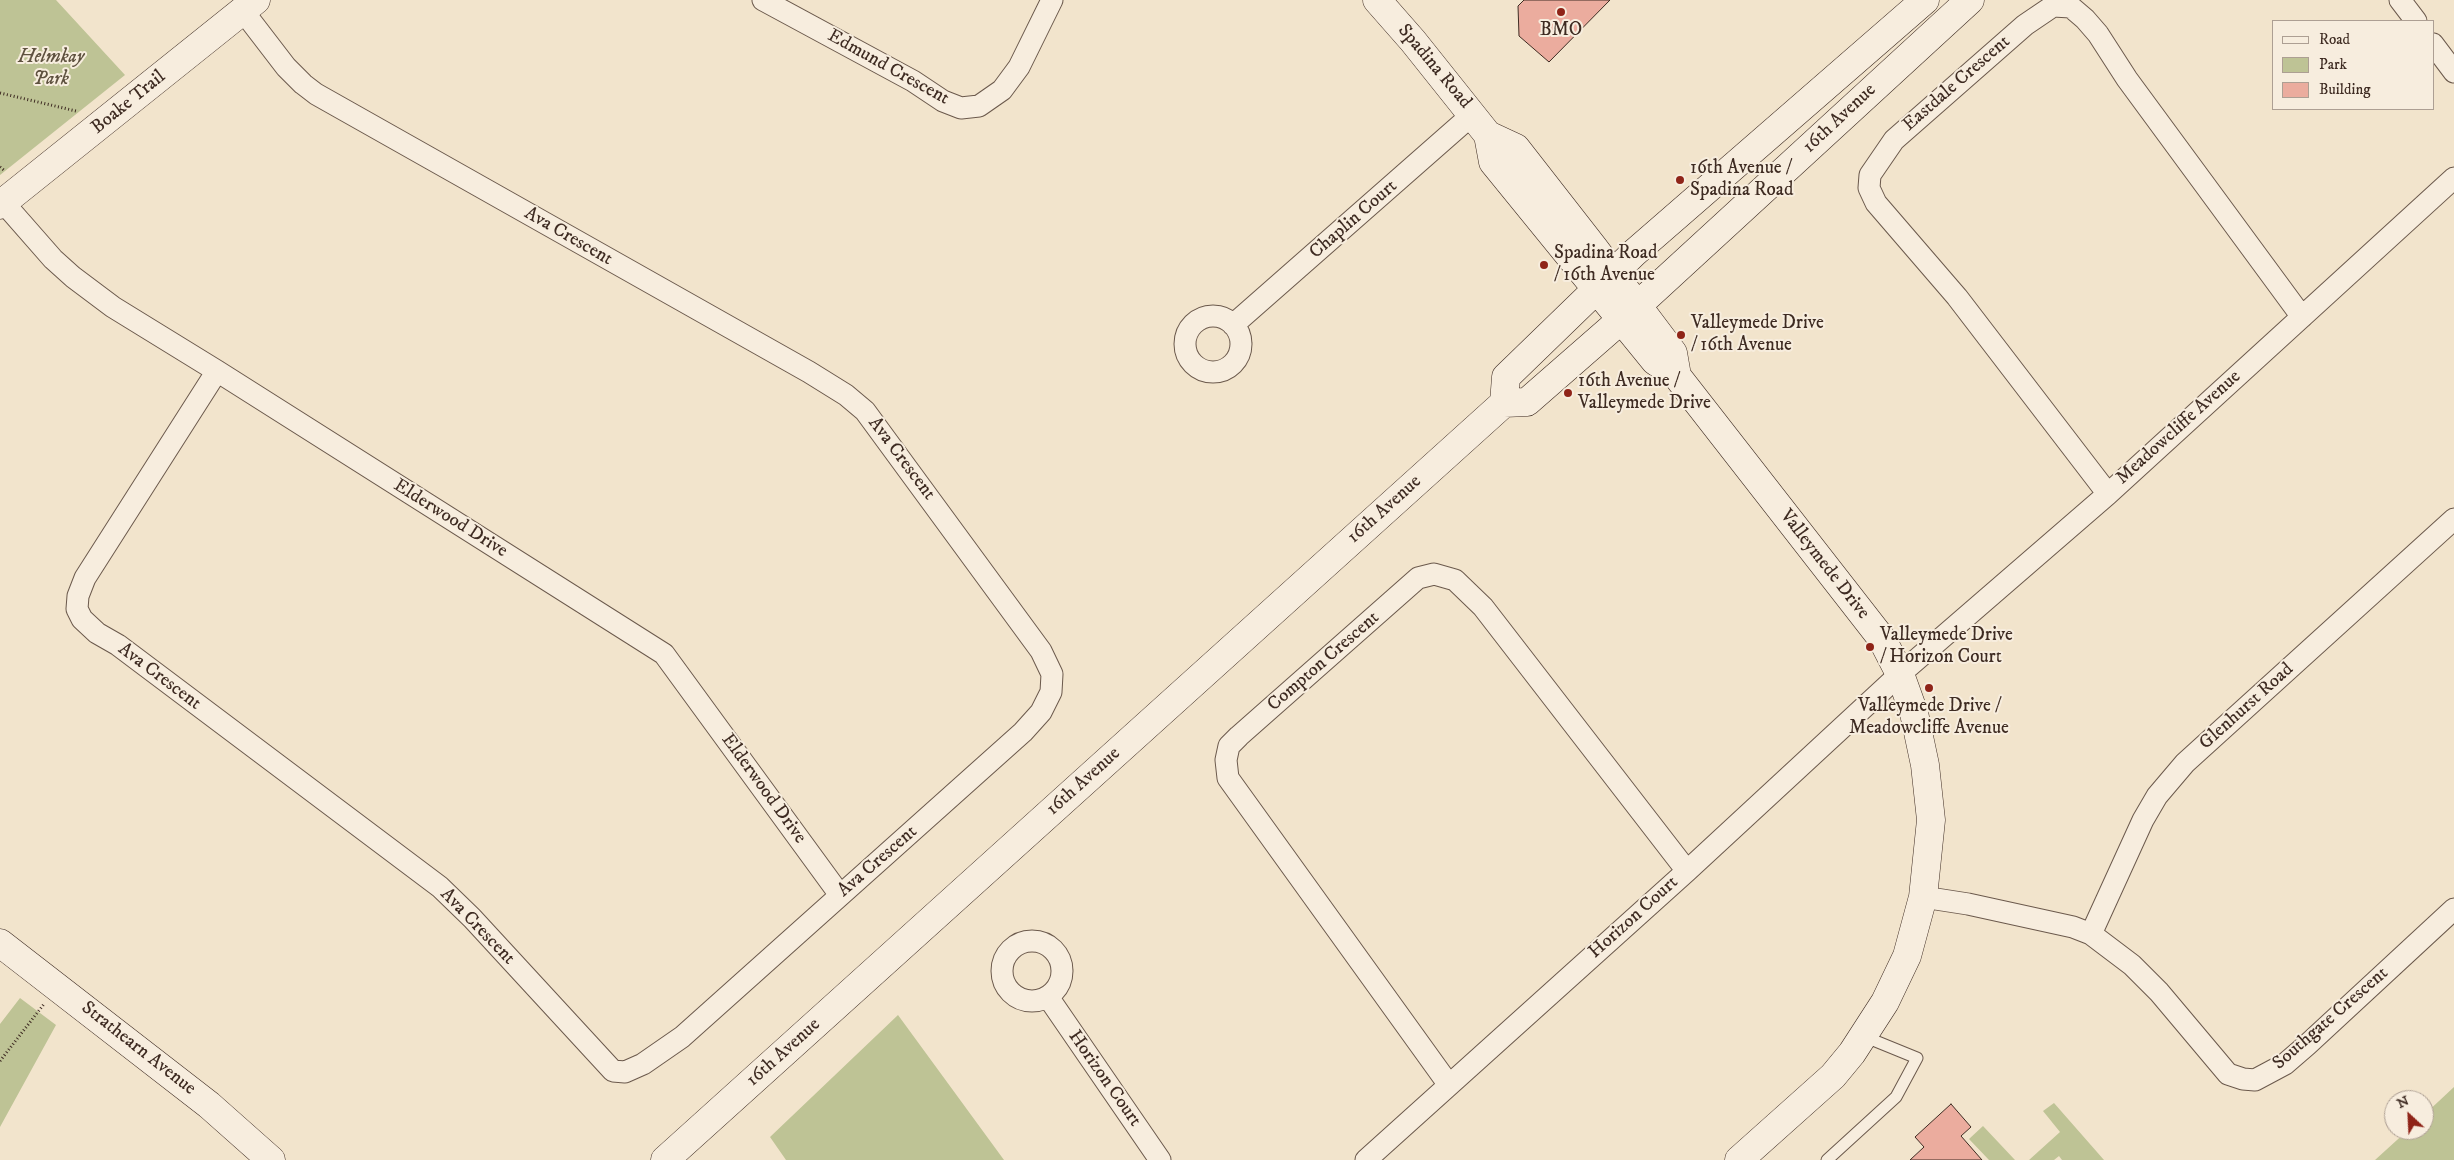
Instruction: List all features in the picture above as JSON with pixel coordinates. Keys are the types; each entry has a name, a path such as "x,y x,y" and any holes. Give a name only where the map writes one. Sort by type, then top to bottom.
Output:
{"main road":[{"name":"Spadina Road","path":"1377,0 1481,125 1516,148 1605,281 1629,312"},
{"name":"16th Avenue","path":"1504,403 1506,377 1634,253 1925,0"},
{"name":"16th Avenue","path":"665,1160 1504,403 1527,402 1629,312 1970,0"},
{"name":"Boake Trail","path":"2,203 250,5"},
{"name":"Valleymede Drive","path":"1629,312 1655,361 1677,376 1882,639 1900,674 1914,713 1925,766 1931,820 1923,897 1906,956 1885,1002 1863,1036 1833,1076 1739,1160"},
{"name":"Strathearn Avenue","path":"0,942 209,1105 271,1160"}],"street":[{"name":"Edmund Crescent","path":"763,0 913,81 943,101 961,108 979,106 1002,90 1019,67 1052,0"},
{"path":"2400,0 2415,20"},
{"name":"Ava Crescent","path":"217,371 85,578 78,596 77,609 82,619 97,633 118,645 440,887 472,918 597,1057 613,1071 625,1072 643,1064 682,1037 1023,732 1041,712 1051,692 1052,674 1041,651 865,411 846,395 316,94 302,84 286,67 250,5"},
{"name":"Eastdale Crescent","path":"2108,494 1957,297 1876,203 1869,188 1870,175 1894,140 2024,25 2052,6 2071,7 2098,34 2127,79 2302,317"},
{"path":"2434,45 2454,72"},
{"name":"Chaplin Court","path":"1234,325 1481,125"},
{"name":"Meadowcliffe Avenue","path":"1900,674 2108,494 2454,178"},
{"name":"Elderwood Drive","path":"2,203 53,259 113,308 217,371 664,654 840,894"},
{"name":"Glenhurst Road","path":"2091,934 2143,820 2157,796 2185,763 2454,519"},
{"name":"Compton Crescent","path":"1449,1085 1239,797 1228,778 1226,760 1229,746 1240,736 1418,578 1434,574 1455,580 1483,607 1687,871"},
{"name":"Horizon Court","path":"1366,1160 1687,871 1900,674"},
{"name":"Southgate Crescent","path":"1923,897 1968,904 2063,925 2091,934 2132,965 2159,992 2228,1074 2243,1079 2255,1080 2271,1073 2299,1051 2454,909"},
{"name":"Horizon Court","path":"1048,997 1160,1160"}],"lane":[{"path":"1827,1160 1896,1097 1917,1058 1863,1036"}],"path":[{"path":"0,93 76,111"},
{"path":"0,167 5,171"},
{"path":"0,1061 58,987"}],"green space":[{"name":"Helmkay Park","path":"0,0 56,0 125,75 0,175"},
{"path":"20,998 56,1025 0,1127 0,1024"},
{"path":"898,1015 1004,1160 786,1160 770,1137"},
{"path":"2454,1087 2454,1160 2375,1160 2397,1140 2434,1140 2434,1106"},
{"path":"2054,1103 2104,1160 2062,1160 2059,1156 2054,1160 2029,1160 2060,1132 2043,1111"},
{"path":"1983,1126 2015,1160 1989,1160 1969,1139"}],"building":[{"path":"1524,0 1610,0 1549,62 1519,36 1518,6"},
{"path":"1951,1104 1971,1127 1961,1136 1982,1160 1910,1160 1924,1147 1915,1137"}],"place":[{"name":"BMO","path":"1561,12"},
{"name":"16th Avenue / Spadina Road","path":"1680,180"},
{"name":"Spadina Road / 16th Avenue","path":"1544,265"},
{"name":"Valleymede Drive / 16th Avenue","path":"1681,335"},
{"name":"16th Avenue / Valleymede Drive","path":"1568,393"},
{"name":"Valleymede Drive / Horizon Court","path":"1870,647"},
{"name":"Valleymede Drive / Meadowcliffe Avenue","path":"1929,688"}]}
